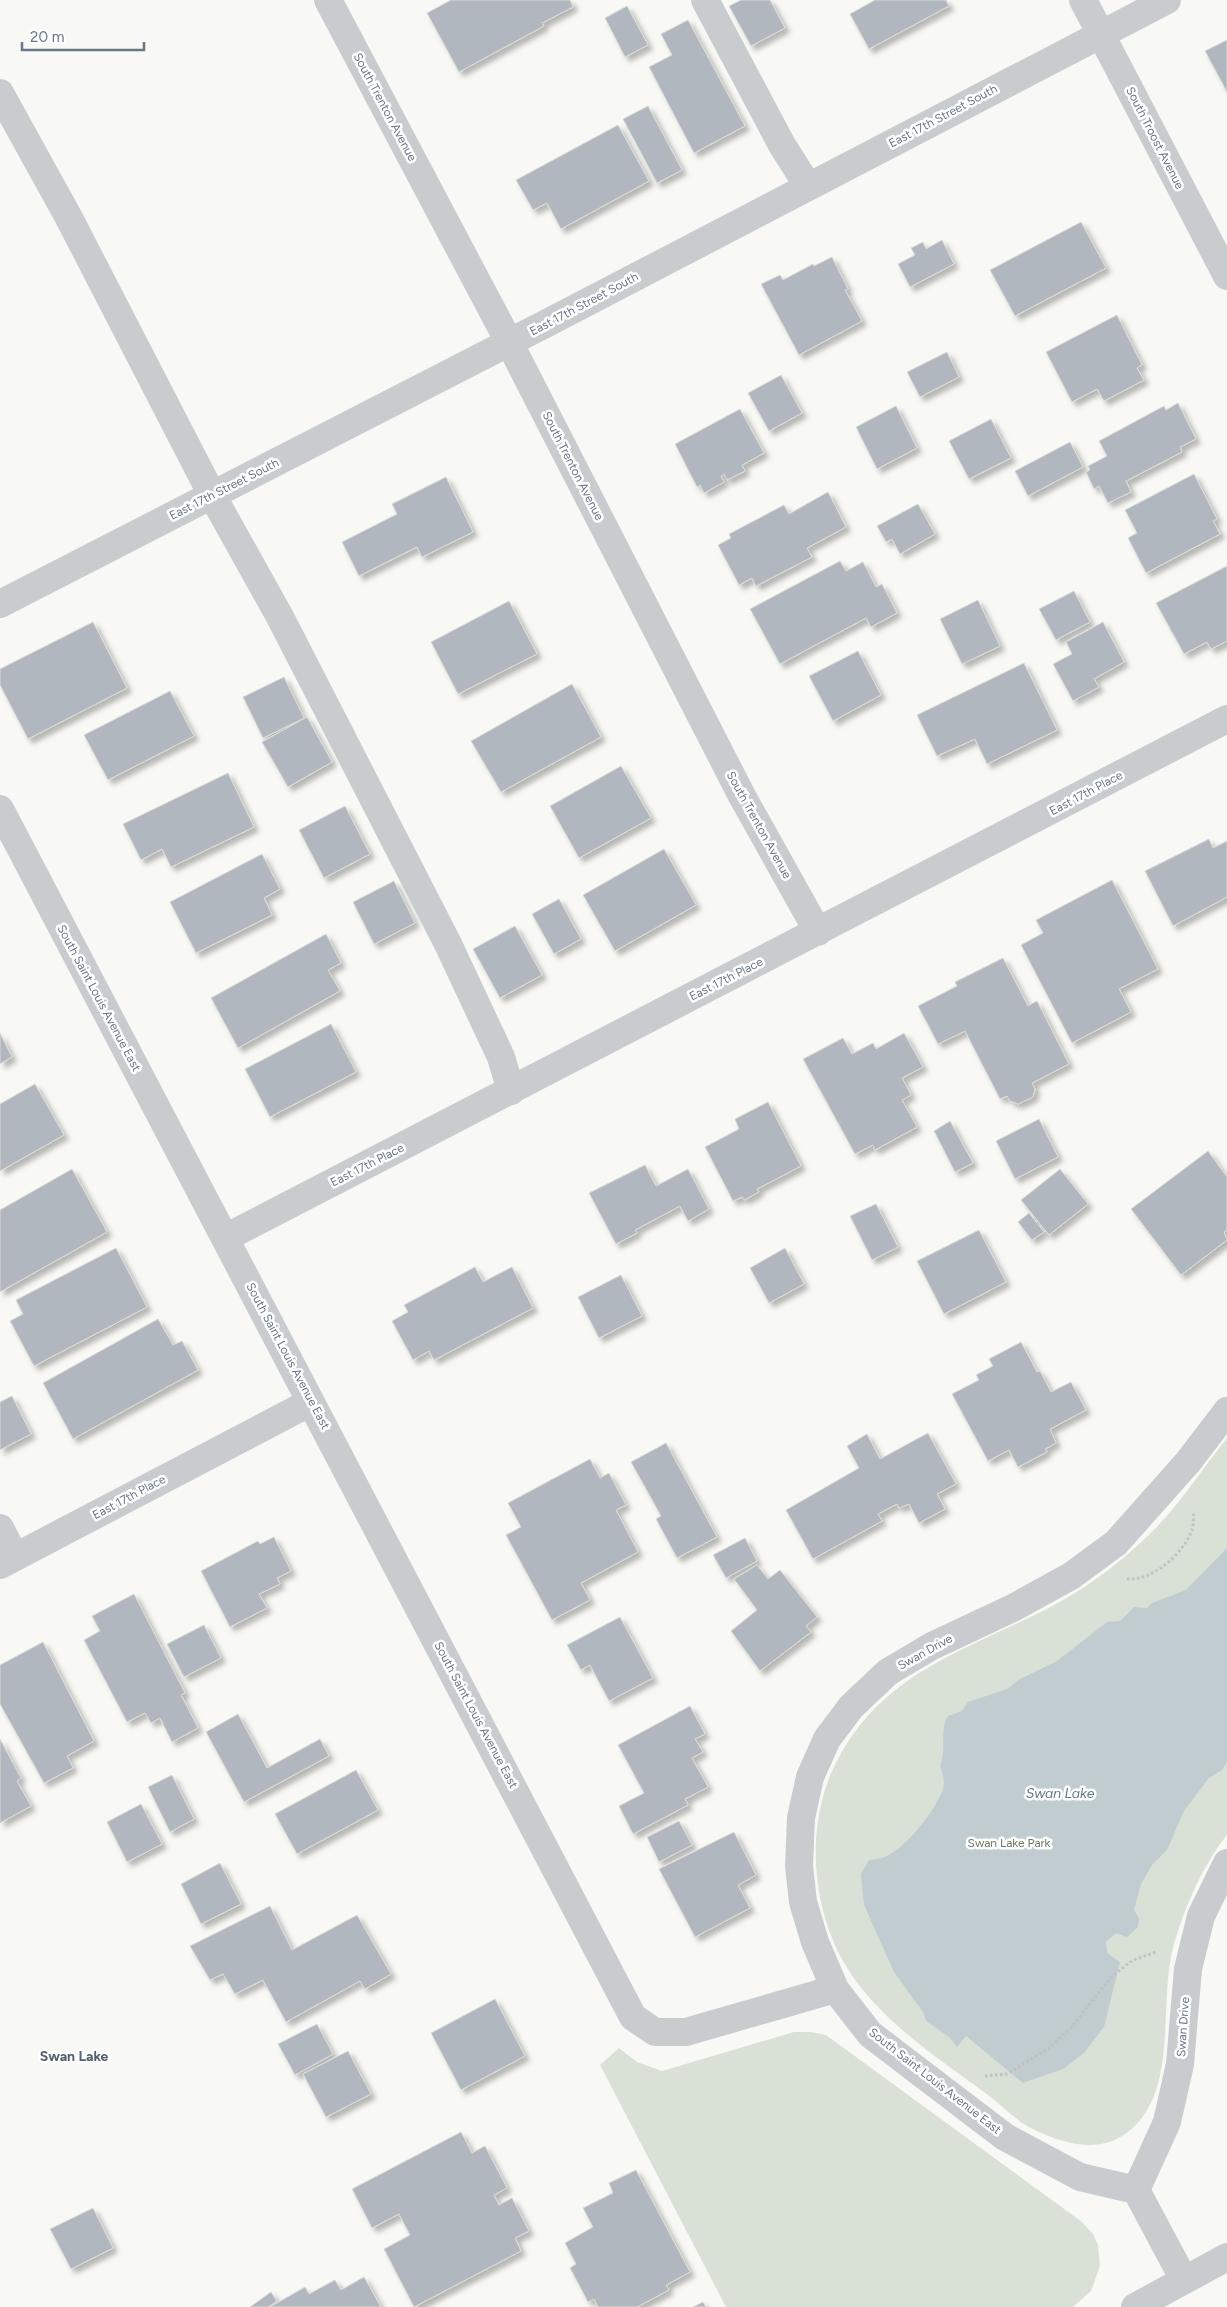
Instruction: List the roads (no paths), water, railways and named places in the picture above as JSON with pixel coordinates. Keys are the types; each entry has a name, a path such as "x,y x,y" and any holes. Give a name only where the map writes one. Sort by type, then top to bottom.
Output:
{"street":[{"name":"South Trenton Avenue","path":"328,0 509,342 742,796 818,932"},
{"path":"705,0 782,145 808,186"},
{"name":"South Troost Avenue","path":"1083,0 1227,276"},
{"name":"East 17th Street South","path":"0,604 1167,0"},
{"path":"0,93 69,218 212,495 280,617 448,944 502,1057 510,1091"},
{"name":"East 17th Place","path":"225,1238 1227,719"},
{"name":"South Saint Louis Avenue East","path":"0,809 633,2017 655,2032 686,2032 835,1989 870,2034 1005,2136 1080,2177 1136,2190"},
{"name":"East 17th Place","path":"7,1561 311,1402"},
{"name":"Swan Drive","path":"835,1989 816,1942 803,1902 799,1866 801,1818 810,1778 827,1739 851,1707 888,1672 932,1646 1013,1608 1071,1576 1116,1543 1188,1462 1227,1411"},
{"path":"0,1528 7,1561"},
{"name":"Swan Drive","path":"1136,2190 1166,2122 1180,2064 1188,1969 1201,1916 1227,1863"},
{"path":"1136,2190 1184,2280"},
{"path":"1135,2307 1227,2257"}],"water":[{"name":"Swan Lake","path":"1227,1548 1227,1762 1222,1770 1209,1778 1184,1811 1167,1850 1152,1865 1141,1884 1134,1910 1139,1918 1138,1927 1127,1937 1116,1933 1106,1942 1107,1953 1120,1962 1104,2027 1084,2053 1063,2069 1023,2083 966,2036 957,2047 949,2037 926,2021 923,2012 894,1972 864,1905 861,1874 869,1860 885,1857 902,1846 919,1828 939,1798 944,1786 940,1766 943,1753 944,1727 948,1716 962,1711 968,1702 1007,1689 1020,1679 1057,1661 1107,1622 1120,1621 1134,1607 1147,1608 1152,1603 1186,1590"}],"district":[{"name":"Swan Lake","path":"74,2056"}],"park label":[{"name":"Swan Lake Park","path":"1009,1843"}]}
